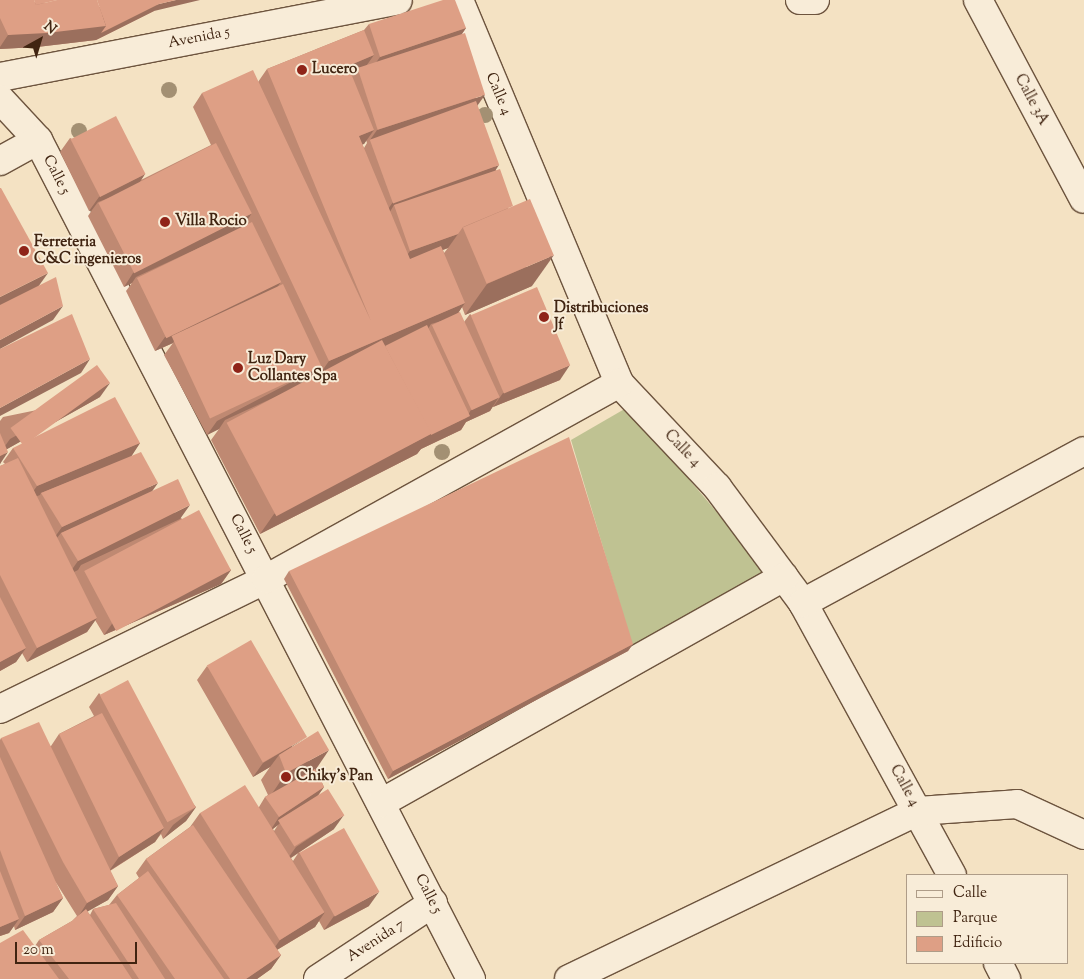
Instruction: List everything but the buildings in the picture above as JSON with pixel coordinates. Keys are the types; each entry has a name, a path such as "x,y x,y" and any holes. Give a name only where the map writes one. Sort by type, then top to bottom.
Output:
{"street":[{"name":"Avenida 5","path":"0,77 398,0"},
{"name":"Calle 4","path":"459,0 619,383 718,487 803,603 951,874"},
{"path":"800,0 815,0"},
{"name":"Calle 3A","path":"978,0 1084,199"},
{"name":"Calle 5","path":"0,99 38,140 471,979"},
{"path":"0,161 38,140"},
{"path":"0,709 266,579 619,383"},
{"path":"803,603 1084,451"},
{"path":"381,803 784,577"},
{"path":"569,979 918,811 1017,804 1084,835"},
{"name":"Avenida 7","path":"318,979 433,903"},
{"path":"998,964 1006,979"}],"green space":[{"path":"628,407 769,574 633,648 571,440"}],"place":[{"name":"Lucero","path":"302,70"},
{"name":"Villa Rocio","path":"165,222"},
{"name":"Ferreteria C&C ingenieros","path":"24,251"},
{"name":"Distribuciones Jf","path":"544,317"},
{"name":"Luz Dary Collantes Spa","path":"238,368"},
{"name":"Chiky's Pan","path":"286,777"}]}
